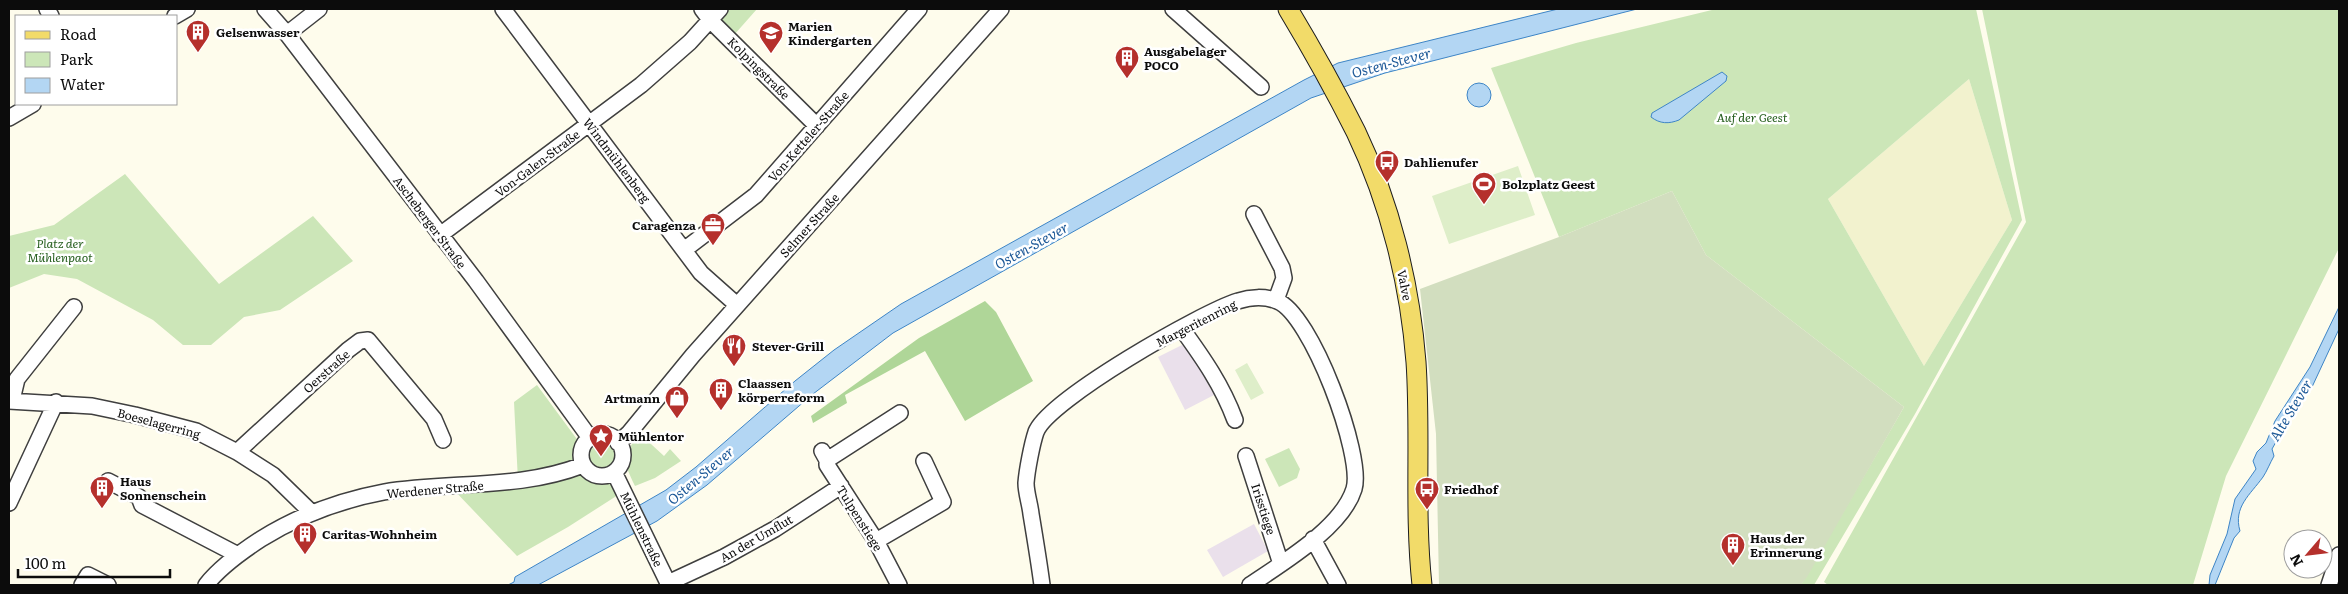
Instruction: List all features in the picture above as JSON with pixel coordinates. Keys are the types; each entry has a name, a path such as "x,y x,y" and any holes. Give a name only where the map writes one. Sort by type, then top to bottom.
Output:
{"main road":[{"name":"Valve","path":"1288,9 1318,60 1356,133 1378,187 1404,275 1416,360 1420,428 1418,517 1422,585"}],"street":[{"name":"Ascheberger Straße","path":"265,9 440,235 590,438"},
{"path":"286,34 319,9"},
{"name":"Windmühlenberg","path":"503,9 701,273 737,305"},
{"name":"Von-Ketteler-Straße","path":"684,250 756,195 919,9"},
{"name":"Selmer Straße","path":"618,443 629,433 737,305 1001,9"},
{"path":"1173,9 1261,87"},
{"name":"Von-Galen-Straße","path":"440,235 590,124 670,61 711,13"},
{"name":"Kolpingstraße","path":"711,13 817,126"},
{"path":"9,118 31,105"},
{"path":"1250,585 1281,564 1331,524 1345,507 1354,490 1357,473 1354,455 1339,409 1310,338 1294,312 1285,304 1276,300 1284,278 1282,268 1254,214"},
{"name":"Margeritenring","path":"1042,585 1026,483 1036,431 1052,410 1076,392 1140,352 1237,301 1258,298 1276,300"},
{"name":"Boeselagerring","path":"74,307 17,379 10,401 56,402 135,415 196,431 237,452 273,475 311,512"},
{"path":"1182,329 1214,374 1226,396 1235,420"},
{"name":"Oerstraße","path":"237,452 348,350 360,341 368,340 434,419 443,440"},
{"path":"9,503 56,402"},
{"name":"Tulpenstiege","path":"899,585 876,541 827,465 824,456 900,413"},
{"path":"607,435 618,443 622,456 621,463 614,472 604,476 588,471 583,464 581,452 590,438 607,435"},
{"name":"Irisstiege","path":"1246,456 1281,564"},
{"path":"876,541 942,502 924,461"},
{"name":"Werdener Straße","path":"206,585 238,554 281,526 311,512 384,492 517,482 549,477 583,464"},
{"name":"Mühlenstraße","path":"614,472 669,584"},
{"path":"108,481 139,497 142,505 238,554"},
{"name":"An der Umflut","path":"669,584 775,529 840,486"},
{"path":"1313,539 1338,585"},
{"path":"2329,585 2339,554"},
{"path":"82,585 88,575 108,585"}],"shaded area":[{"path":"1186,343 1214,395 1185,410 1158,357"},
{"path":"1254,524 1268,551 1223,577 1207,550"}],"green space":[{"path":"726,9 757,9 734,35 717,20"},
{"name":"Auf der Geest","path":"1716,9 1976,9 2022,220 1915,414 1814,585 1801,585 1904,407 1706,255 1672,191 1559,237 1491,68 1576,43","holes":["1969,79 2012,220 1924,366 1828,199"]},
{"path":"1982,9 2339,9 2339,248 2226,476 2193,585 1828,585 1824,582 2026,222"},
{"path":"1969,79 2012,220 1924,366 1828,199"},
{"name":"Bolzplatz Geest","path":"1518,166 1535,215 1449,244 1432,196"},
{"name":"Platz der Mühlenpaot","path":"125,174 219,284 313,216 353,261 280,310 244,317 211,345 183,345 153,320 77,279 44,274 9,288 9,236 54,225"},
{"path":"1672,191 1706,255 1904,407 1807,577 1801,585 1439,585 1436,434 1420,289 1559,237"},
{"path":"985,301 996,312 1033,381 965,421 925,351 845,395 847,403 813,423 811,416 919,338"},
{"path":"1247,363 1264,393 1251,400 1235,370"},
{"path":"537,385 579,442 576,451 577,466 586,476 610,482 618,495 568,527 517,556 451,487 518,481 514,402"},
{"path":"639,433 664,456 670,449 681,461 655,478 635,486 626,464 626,459 627,453"},
{"path":"602,441 613,445 617,456 613,467 602,471 591,467 587,456 591,445"},
{"path":"1289,448 1300,469 1297,478 1279,487 1265,459"}],"water":[{"name":"Osten-Stever","path":"1558,9 1637,9 1385,73 1311,98 893,333 813,394 707,485 657,521 538,585 508,585 514,582 515,577 666,490 696,467 795,381 834,350 901,304 1304,80 1338,63"},
{"path":"1722,72 1727,76 1726,81 1679,120 1665,123 1651,117 1652,113"},
{"path":"1479,83 1488,86 1491,95 1488,104 1479,107 1470,104 1467,95 1470,86"},
{"name":"Alte Stever","path":"2339,307 2339,329 2312,387 2302,396 2272,449 2274,456 2266,472 2244,502 2239,515 2240,531 2234,538 2215,585 2209,585 2210,575 2227,534 2235,499 2256,469 2253,461 2257,452 2266,443 2275,421 2310,367"}],"place":[{"name":"Gelsenwasser","path":"198,53"},
{"name":"Marien Kindergarten","path":"771,54"},
{"name":"Ausgabelager POCO","path":"1127,79"},
{"name":"Dahlienufer","path":"1387,183"},
{"name":"Bolzplatz Geest","path":"1484,205"},
{"name":"Caragenza","path":"713,246"},
{"name":"Stever-Grill","path":"734,367"},
{"name":"Claassen körperreform","path":"721,411"},
{"name":"Artmann","path":"677,419"},
{"name":"Mühlentor","path":"601,457"},
{"name":"Haus Sonnenschein","path":"102,509"},
{"name":"Friedhof","path":"1427,510"},
{"name":"Caritas-Wohnheim","path":"305,555"},
{"name":"Haus der Erinnerung","path":"1733,566"}]}
